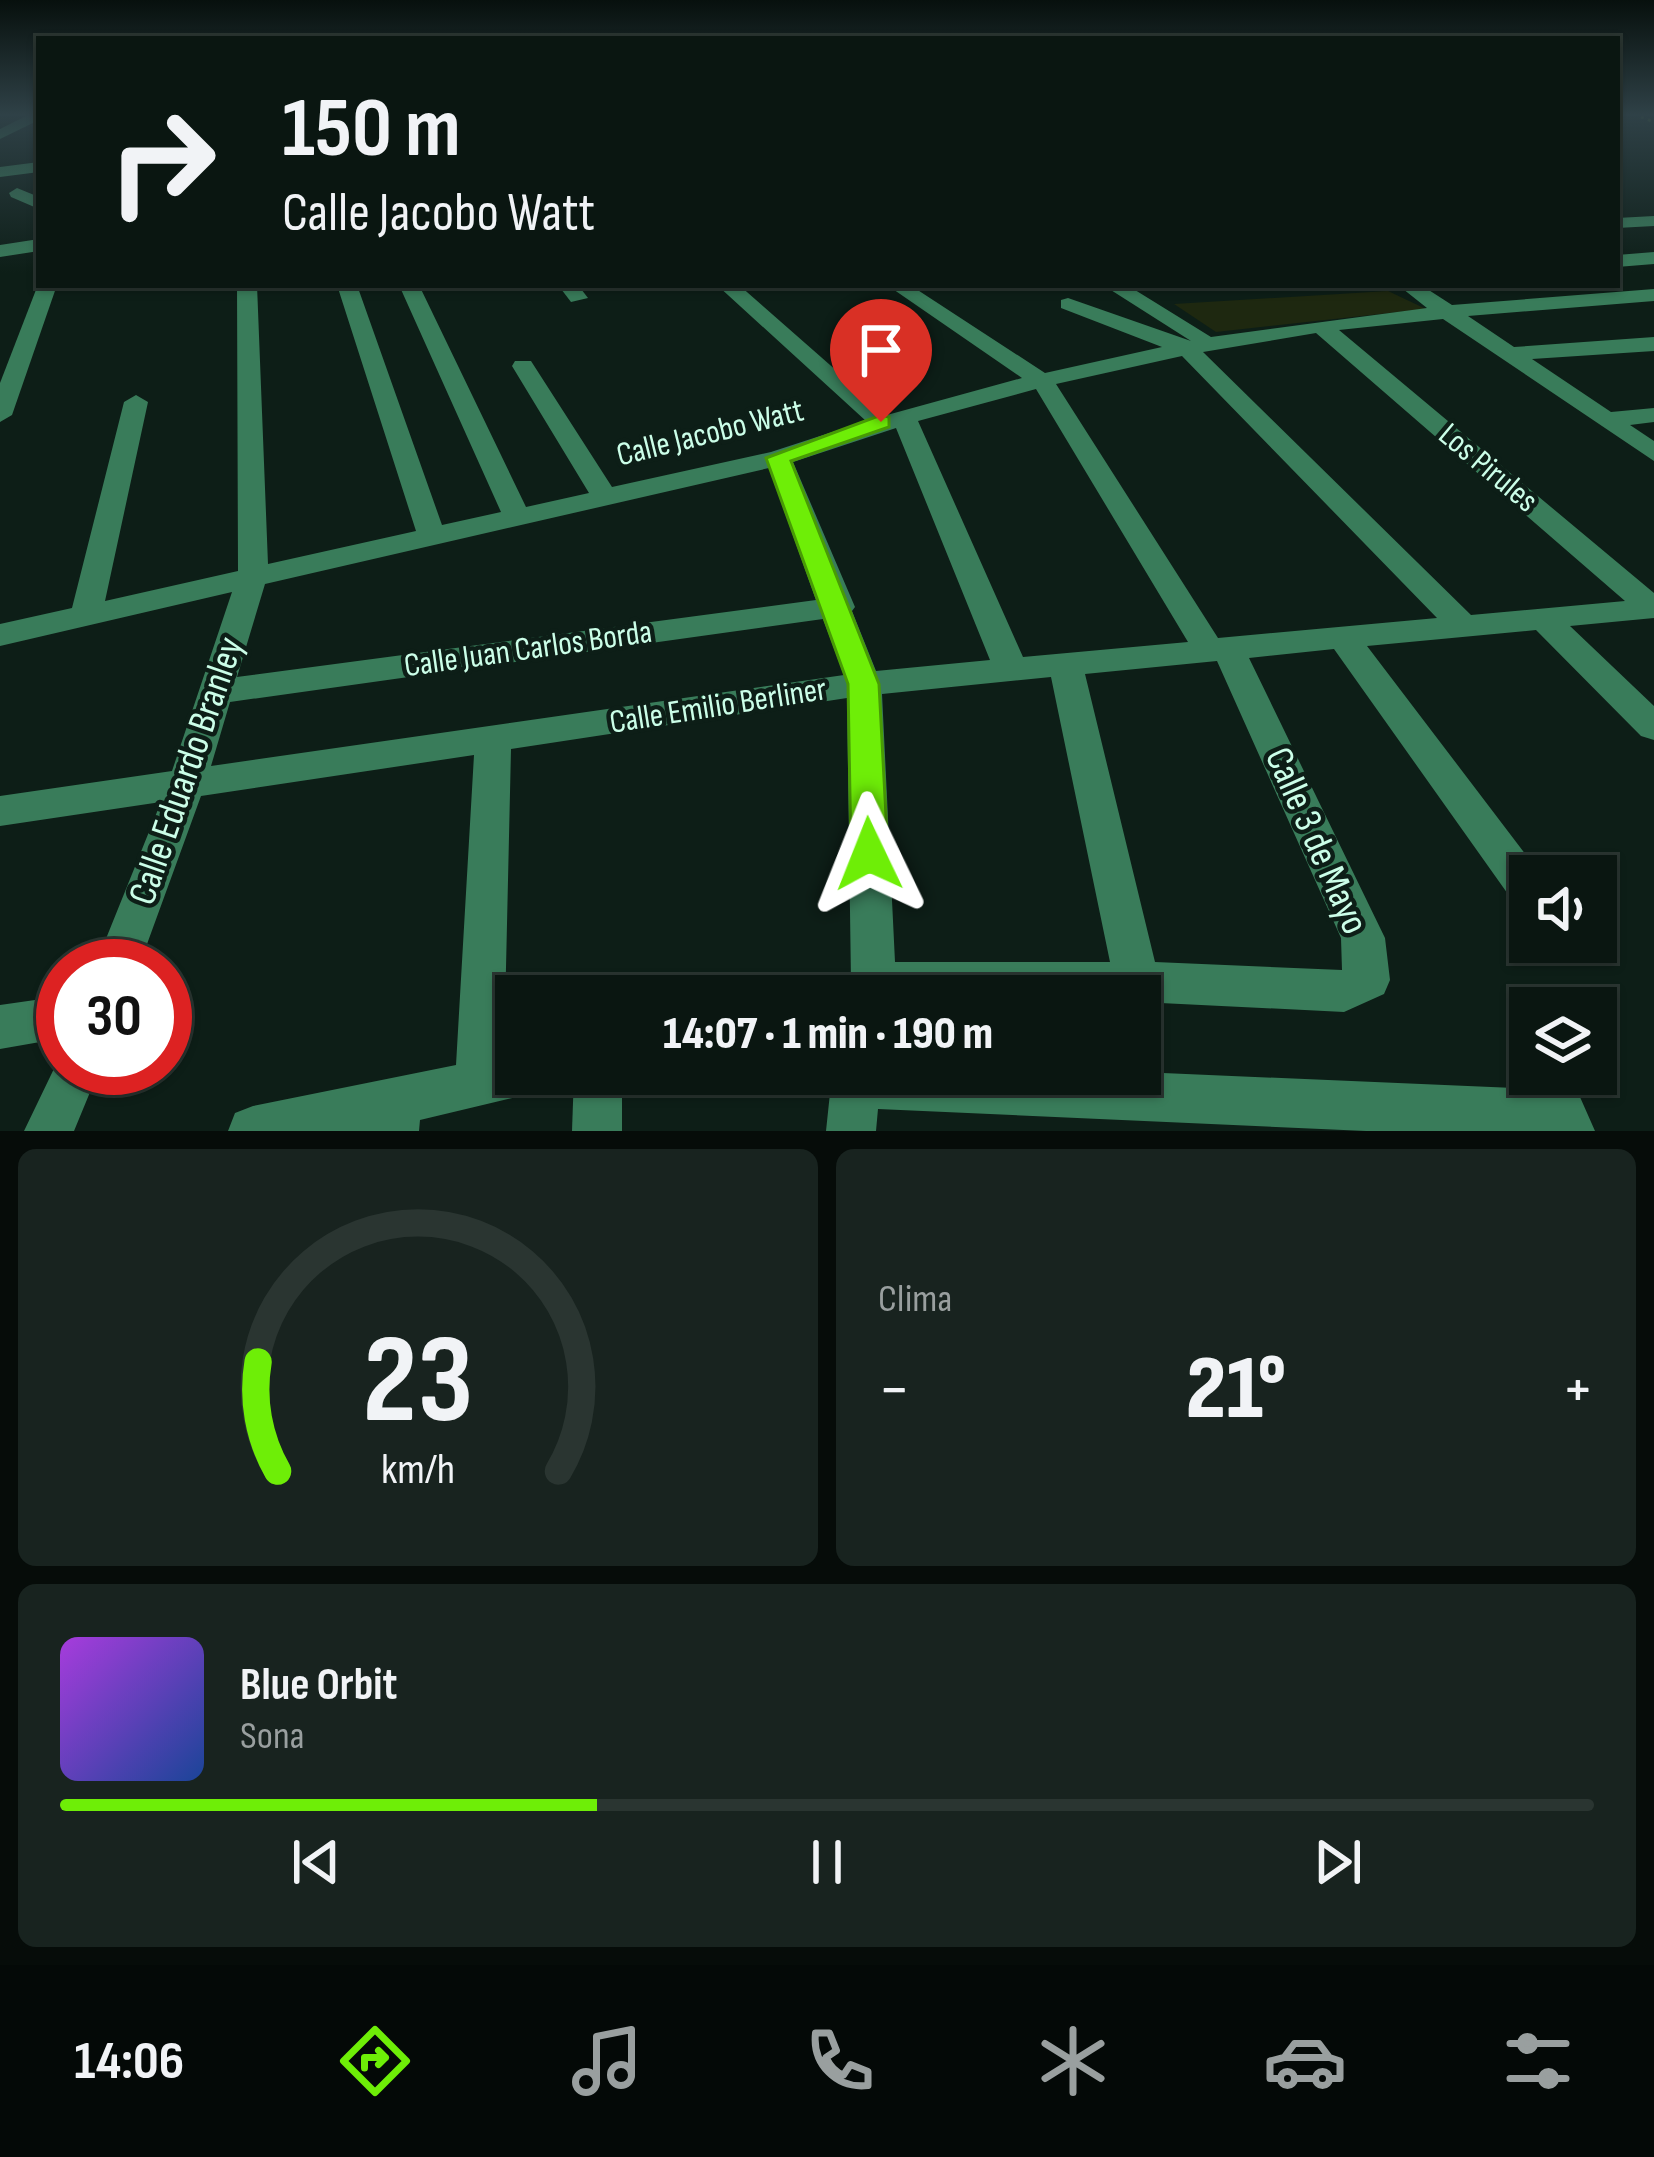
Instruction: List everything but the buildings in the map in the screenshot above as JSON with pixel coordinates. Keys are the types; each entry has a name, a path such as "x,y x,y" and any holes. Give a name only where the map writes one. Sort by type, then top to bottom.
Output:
{"street":[{"path":"0,172 36,167"},
{"path":"16,193 36,203"},
{"path":"1620,223 1654,220"},
{"path":"0,251 36,245"},
{"path":"1620,261 1654,258"},
{"path":"0,415 46,288"},
{"name":"Calle Eduardo Branley","path":"127,939 186,786 254,575 247,288"},
{"path":"348,288 432,537"},
{"path":"410,288 517,518"},
{"path":"731,288 892,419 1010,667"},
{"path":"902,288 1043,382 1218,647"},
{"path":"1117,288 1198,346 1462,625"},
{"path":"1412,288 1654,452"},
{"path":"1602,288 1621,298"},
{"name":"Calle Jacobo Watt","path":"0,635 778,458 892,419 1198,346 1448,314 1654,296"},
{"path":"1068,304 1198,346"},
{"name":"Los Pirules","path":"1323,328 1649,614"},
{"path":"1513,354 1654,344"},
{"path":"523,366 605,497"},
{"path":"86,615 136,402"},
{"path":"1606,420 1654,416"},
{"path":"778,458 839,607 864,684 871,975"},
{"name":"Calle Juan Carlos Borda","path":"218,692 839,607"},
{"name":"Calle Emilio Berliner","path":"0,811 864,684 1462,625 1649,614"},
{"path":"1544,619 1654,727"},
{"path":"1343,638 1509,863"},
{"name":"Calle 3 de Mayo","path":"1161,983 1344,991 1368,980 1363,938 1218,647"},
{"path":"1065,662 1135,975"},
{"path":"493,740 499,975"},
{"path":"0,1027 36,1021"},
{"path":"253,1131 396,1116 495,1081"},
{"path":"49,1131 64,1095"},
{"path":"597,1131 598,1095"},
{"path":"854,1096 1566,1123"}],"green space":[{"path":"1388,291 1426,309 1216,332 1174,304"}],"route":[{"path":"869,854 864,684 839,607 778,458 881,422"}]}
